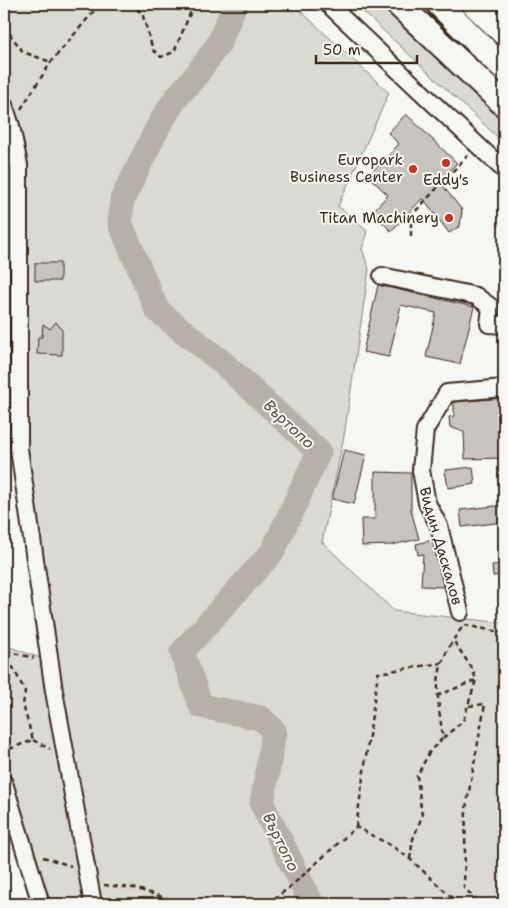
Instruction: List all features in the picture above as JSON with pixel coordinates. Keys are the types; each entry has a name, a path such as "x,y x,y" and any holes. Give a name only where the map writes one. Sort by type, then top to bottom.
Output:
{"highway":[{"path":"398,4 504,104"},
{"path":"439,4 504,68"},
{"path":"474,4 504,33"}],"street":[{"path":"328,4 504,170"},
{"path":"4,105 11,126 19,165 18,297 4,331"},
{"path":"382,276 476,296 491,307 489,324 504,325"},
{"path":"11,314 19,449 50,661 93,904"},
{"name":"Видин Даскалов","path":"460,612 439,526 427,503 421,470 425,430 447,393 504,388"},
{"path":"4,783 41,904"}],"path":[{"path":"4,10 5,4"},
{"path":"11,126 52,62 100,4 105,4"},
{"path":"129,4 142,14 154,50 162,57 174,52 194,4"},
{"path":"4,26 23,52 52,62"},
{"path":"411,236 410,216 457,166"},
{"path":"443,738 437,696 441,663 446,649 464,626 504,633"},
{"path":"410,859 413,839 422,816 417,776 430,751 463,721 476,680 473,670 453,639"},
{"path":"5,651 50,661"},
{"path":"4,751 34,740 23,705 25,691 5,651"},
{"path":"266,904 289,888 356,826 378,673 441,663"},
{"path":"437,696 476,680"},
{"path":"469,706 485,704 466,808 464,888 481,904"},
{"path":"356,826 392,846 410,859 458,904"}],"shaded area":[{"path":"4,4 293,4 389,93 338,206 367,231 362,249 369,269 344,436 322,542 394,611 504,623 504,904 41,904 4,783 4,645 49,661 19,449 19,165 4,105"},
{"path":"355,4 387,4 504,114 504,143"}],"building":[{"name":"Europark Business Center","path":"406,114 457,163 439,181 462,210 460,226 449,233 423,198 391,231 372,212 388,195 368,176 399,144 388,133"},
{"path":"35,263 60,263 60,281 35,281"},
{"path":"378,285 474,307 460,364 426,357 436,313 401,305 389,357 363,352"},
{"path":"56,322 62,330 62,355 37,354 38,337 42,337 43,324 50,329"},
{"path":"504,398 504,458 465,459 464,432 450,427 449,417 454,416 454,402"},
{"path":"344,450 366,455 354,504 332,499"},
{"path":"473,467 475,484 448,488 445,470"},
{"path":"375,472 411,473 411,510 419,539 392,545 362,546 361,519 375,519"},
{"path":"504,505 504,522 462,527 460,510"},
{"path":"432,540 443,587 421,586 423,554 418,555 416,544"},
{"path":"504,564 504,575 493,576 492,565"}],"waterway":[{"name":"Въртопо","path":"235,4 219,43 198,73 176,98 160,123 122,200 120,223 157,310 223,363 319,452 273,551 182,652 201,706 261,718 274,731 262,804 312,904"}],"place":[{"name":"Eddy's","path":"446,163"},
{"name":"Europark Business Center","path":"413,169"},
{"name":"Titan Machinery","path":"449,218"}]}
